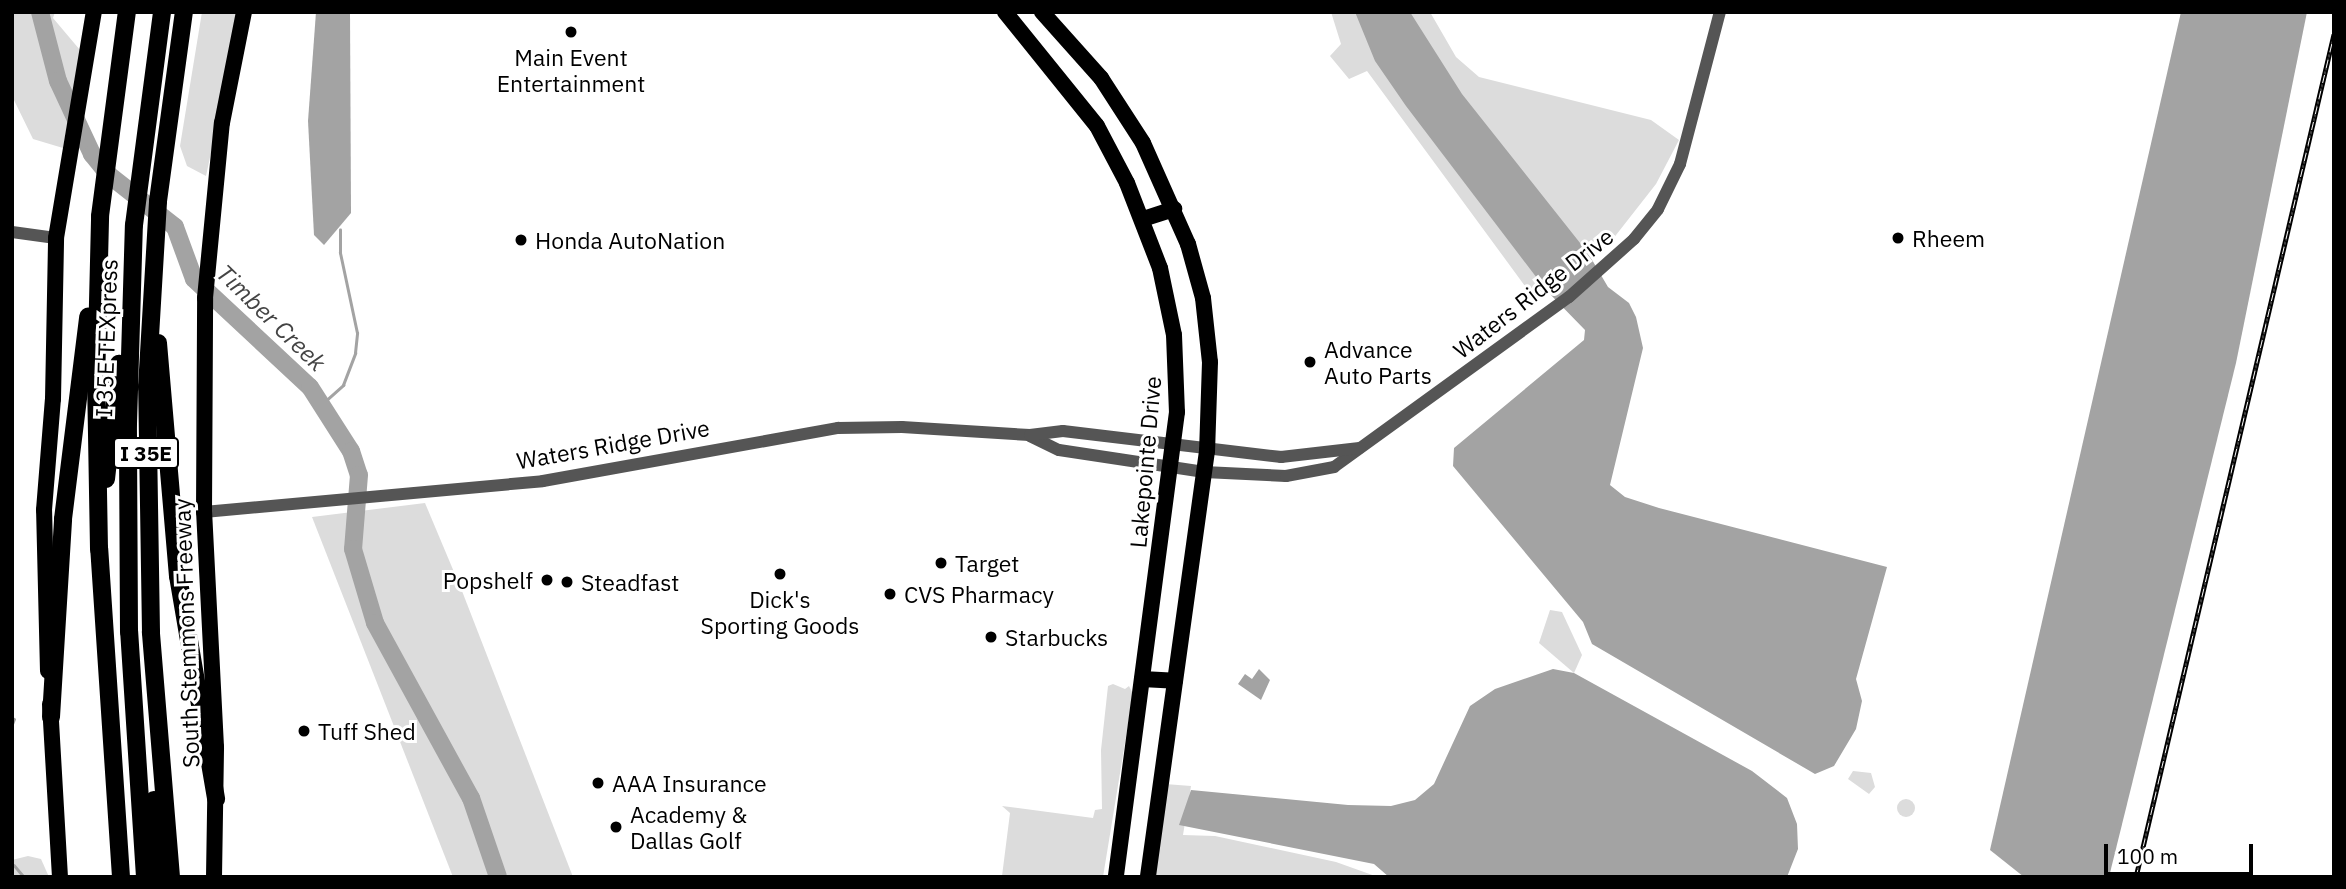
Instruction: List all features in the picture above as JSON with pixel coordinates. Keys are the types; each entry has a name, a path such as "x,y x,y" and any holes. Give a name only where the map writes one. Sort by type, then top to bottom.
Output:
{"highway":[{"name":"I 35E","path":"121,877 99,549 100,216 127,12"},
{"name":"I 35E TEXpress","path":"145,877 129,632 128,424 134,225 162,12"},
{"path":"168,102 175,12"},
{"name":"South Stemmons Freeway","path":"171,877 151,632 146,445 152,273 168,102 184,12"},
{"path":"51,718 63,519 100,216"},
{"path":"99,549 134,225"},
{"path":"152,273 178,576 216,799"},
{"path":"151,632 156,877"}],"main road":[{"path":"60,877 43,606 44,510 53,399 56,238 94,12"},
{"name":"South Stemmons Freeway","path":"214,877 216,799 204,512 205,298 216,170 243,12"},
{"name":"Lakepointe Drive","path":"1005,12 1097,126 1143,219 1160,268 1174,335 1177,412 1174,445 1116,877"},
{"path":"1042,12 1124,110 1174,209 1203,298 1210,362 1207,451 1148,877"},
{"path":"1047,61 1068,42"},
{"path":"1143,219 1174,209"},
{"path":"1142,679 1175,681"}],"street":[{"name":"Waters Ridge Drive","path":"1030,435 1059,450 1204,472 1286,476 1334,467 1391,429 1616,257 1658,209 1680,164 1720,12"},
{"path":"12,232 56,238"},
{"name":"Waters Ridge Drive","path":"204,512 308,500 542,481 838,428 902,427 1030,435 1063,431 1207,451 1281,457 1359,448"}],"shaded area":[{"path":"12,12 55,12 53,18 80,50 63,148 33,139 12,96"},
{"path":"202,12 241,12 206,176 187,166 180,146"},
{"path":"316,12 350,12 351,213 324,245 314,235 308,121"},
{"path":"1331,12 1430,12 1456,57 1479,77 1651,120 1679,140 1656,184 1609,244 1536,301 1367,71 1349,79 1330,56 1341,44"},
{"path":"1355,12 1410,12 1462,94 1588,253 1608,287 1629,303 1636,317 1643,348 1610,485 1625,497 1659,508 1887,567 1856,679 1862,701 1856,729 1834,766 1815,774 1592,644 1583,622 1453,466 1454,448 1584,340 1585,330 1546,290 1406,106 1375,61"},
{"path":"2181,12 2307,12 2236,363 2109,877 2024,877 1990,850"},
{"path":"425,503 573,877 453,877 312,517"},
{"path":"1550,610 1562,612 1582,655 1574,673 1539,643"},
{"path":"1259,669 1270,680 1261,700 1238,684 1245,674 1252,679"},
{"path":"1553,669 1574,673 1752,771 1787,798 1797,824 1798,849 1787,877 1389,877 1374,864 1179,825 1191,790 1348,805 1391,806 1415,800 1434,784 1470,706 1495,689"},
{"path":"1113,684 1125,689 1129,686 1133,694 1103,877 994,877 1002,876 1010,813 1002,806 1093,818 1095,810 1102,809 1101,750 1108,686"},
{"path":"1853,771 1871,773 1875,787 1869,794 1848,779"},
{"path":"1165,784 1191,786 1183,835 1215,836 1336,862 1378,877 1153,877"},
{"path":"1902,799 1910,799 1915,808 1913,815 1902,817 1897,812 1897,804"},
{"path":"28,856 41,859 49,877 12,877 12,860"}],"waterway":[{"name":"Timber Creek","path":"40,12 58,81 92,154 109,175 175,227 194,279 310,387 351,451 359,475 353,549 375,623 471,798 498,877"},
{"path":"321,405 343,385 355,353 357,333 340,253 340,230"},
{"path":"12,724 14,719"},
{"path":"14,865 24,877"}],"railway":[{"path":"2136,877 2334,34"}],"place":[{"name":"Main Event Entertainment","path":"571,32"},
{"name":"Rheem","path":"1898,238"},
{"name":"Honda AutoNation","path":"521,240"},
{"name":"Advance Auto Parts","path":"1310,362"},
{"name":"Target","path":"941,563"},
{"name":"Dick's Sporting Goods","path":"780,574"},
{"name":"Popshelf","path":"547,580"},
{"name":"Steadfast","path":"567,582"},
{"name":"CVS Pharmacy","path":"890,594"},
{"name":"Starbucks","path":"991,637"},
{"name":"Tuff Shed","path":"304,731"},
{"name":"AAA Insurance","path":"598,783"},
{"name":"Academy & Dallas Golf","path":"616,827"}]}
